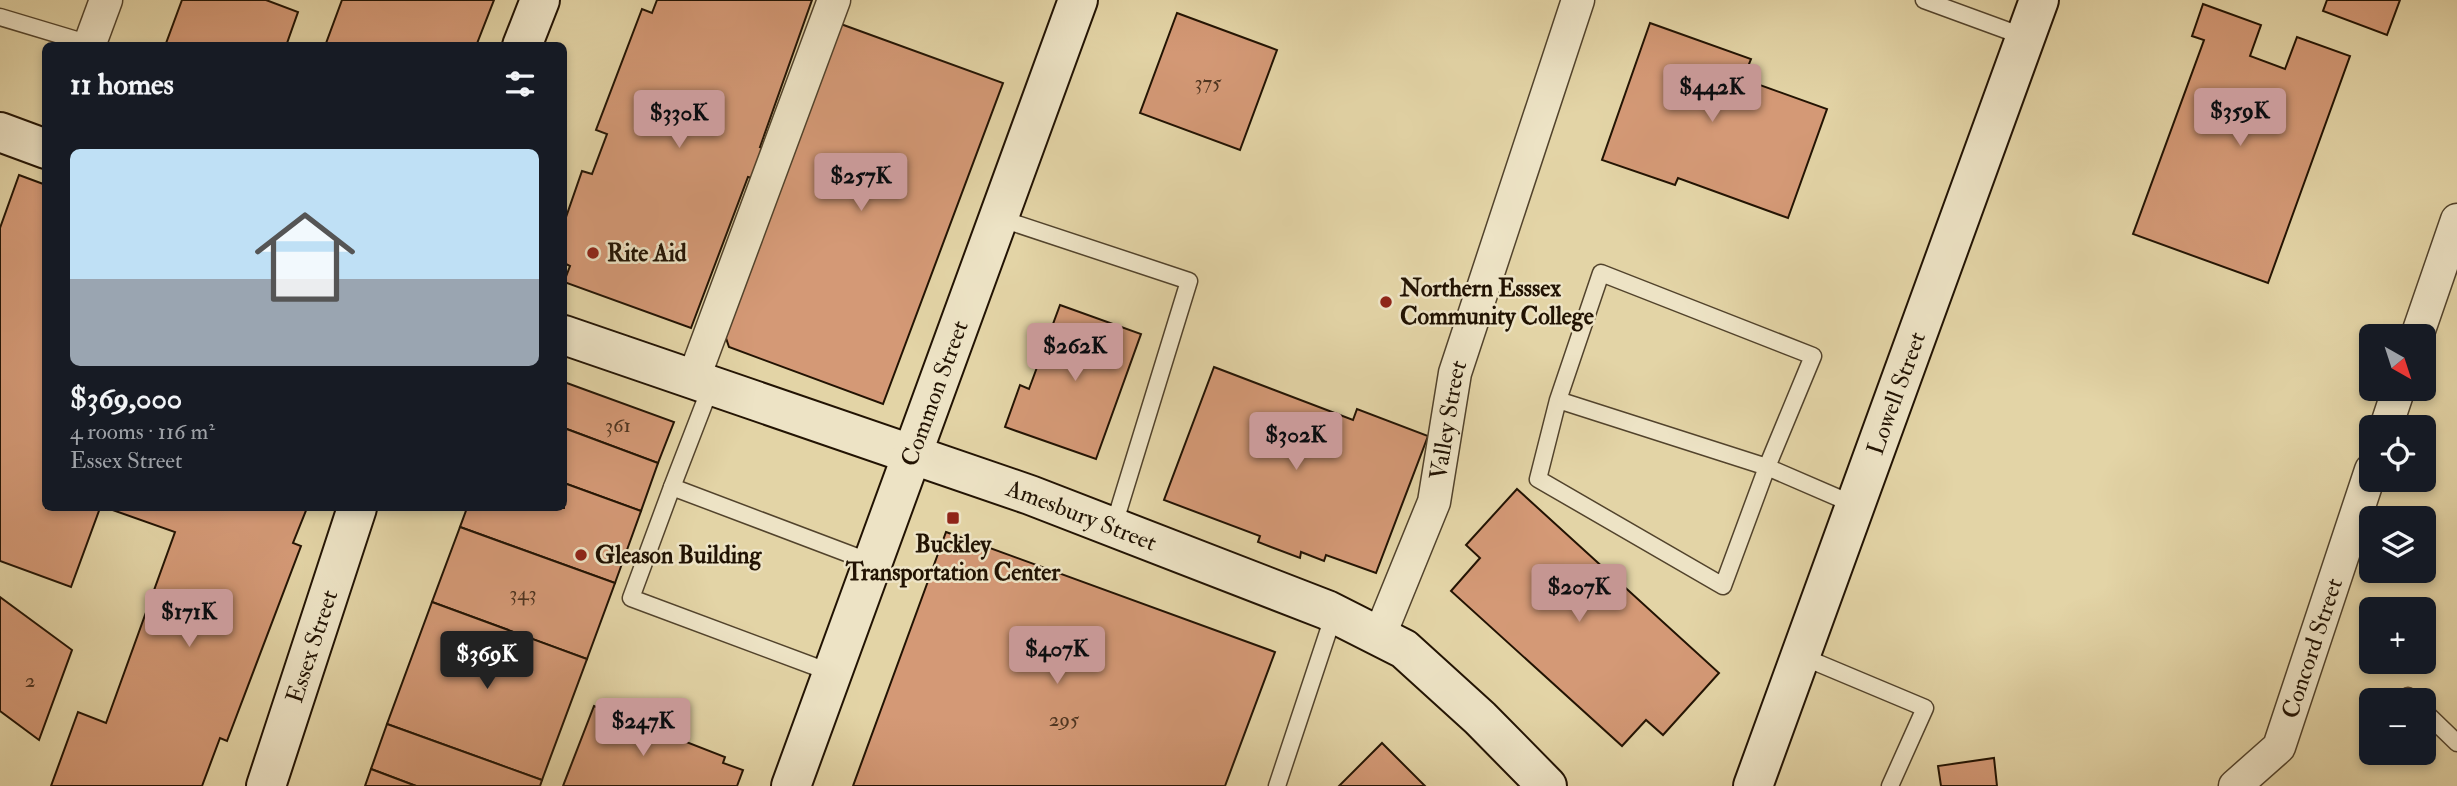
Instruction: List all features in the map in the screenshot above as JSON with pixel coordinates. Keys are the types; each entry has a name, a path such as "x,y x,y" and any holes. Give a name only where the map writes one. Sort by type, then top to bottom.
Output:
{"main road":[{"path":"524,42 540,0"},
{"name":"Common Street","path":"790,786 1078,0"},
{"name":"Lowell Street","path":"1753,786 2039,0"},
{"path":"0,132 42,148"},
{"name":"Amesbury Street","path":"567,336 1030,495 1334,614 1404,649 1480,718 1547,786"},
{"name":"Essex Street","path":"266,786 356,511"}],"street":[{"path":"90,42 106,0"},
{"path":"702,383 834,0"},
{"name":"Valley Street","path":"1379,637 1434,502 1455,373 1578,0"},
{"path":"2421,324 2457,220"},
{"name":"Concord Street","path":"2235,786 2279,747 2364,492"}],"lane":[{"path":"1924,0 2025,37"},
{"path":"0,17 79,42"},
{"path":"999,218 1189,281 1113,528"},
{"path":"1601,273 1813,356 1767,467 1723,586 1538,479 1558,400 1601,273"},
{"path":"702,383 672,487 631,598 832,673"},
{"path":"1558,400 1767,467 1855,505"},
{"path":"672,487 873,563"},
{"path":"1277,786 1334,614"},
{"path":"1801,656 1925,708 1890,786"},
{"path":"2436,723 2457,743"}],"building":[{"path":"182,0 266,0 298,12 287,42 166,42"},
{"path":"342,0 494,0 478,42 326,42"},
{"path":"657,0 812,0 760,147 769,150 760,180 748,177 691,328 567,283 570,266 567,264 567,214 582,171 592,174 607,134 596,130 642,9 652,13"},
{"path":"2327,0 2400,0 2387,35 2323,11"},
{"path":"2203,4 2261,25 2250,56 2285,69 2297,37 2350,56 2268,283 2133,234 2204,40 2192,36"},
{"path":"1177,13 1277,50 1240,150 1140,113"},
{"path":"838,23 1003,83 883,404 729,347 724,332"},
{"path":"1650,23 1751,59 1743,79 1827,109 1788,218 1678,178 1675,185 1602,160"},
{"path":"19,175 42,184 42,511 99,511 71,587 0,561 0,228"},
{"path":"1060,305 1141,334 1096,459 1005,427 1020,385 1029,389"},
{"path":"1214,367 1353,420 1357,409 1428,436 1376,573 1326,555 1324,561 1301,552 1300,558 1258,542 1260,536 1164,500"},
{"path":"567,383 674,422 658,463 567,429"},
{"path":"567,429 658,463 641,511 567,484"},
{"name":"Gleason Building","path":"567,484 641,511 615,583 460,527 466,511 567,511"},
{"path":"1517,489 1719,673 1663,735 1646,720 1622,746 1451,591 1480,558 1466,545"},
{"path":"116,511 306,511 293,543 301,546 227,741 220,738 202,786 51,786 78,712 106,723 175,532"},
{"path":"460,527 615,583 587,659 432,602"},
{"path":"946,532 1275,652 1225,786 853,786"},
{"path":"0,597 72,650 39,740 0,711"},
{"path":"432,602 587,659 542,780 387,724"},
{"path":"594,706 725,757 723,763 743,770 737,786 563,786"},
{"path":"387,724 542,780 540,786 416,786 371,769"},
{"path":"1382,743 1425,786 1339,786"},
{"path":"1994,758 1997,786 1941,786 1938,766"},
{"path":"371,769 416,786 365,786"}],"place":[{"name":"Rite Aid","path":"593,253"},
{"name":"Northern Esssex Community College","path":"1386,302"},
{"name":"Buckley Transportation Center","path":"953,518"},
{"name":"Gleason Building","path":"581,555"}]}
